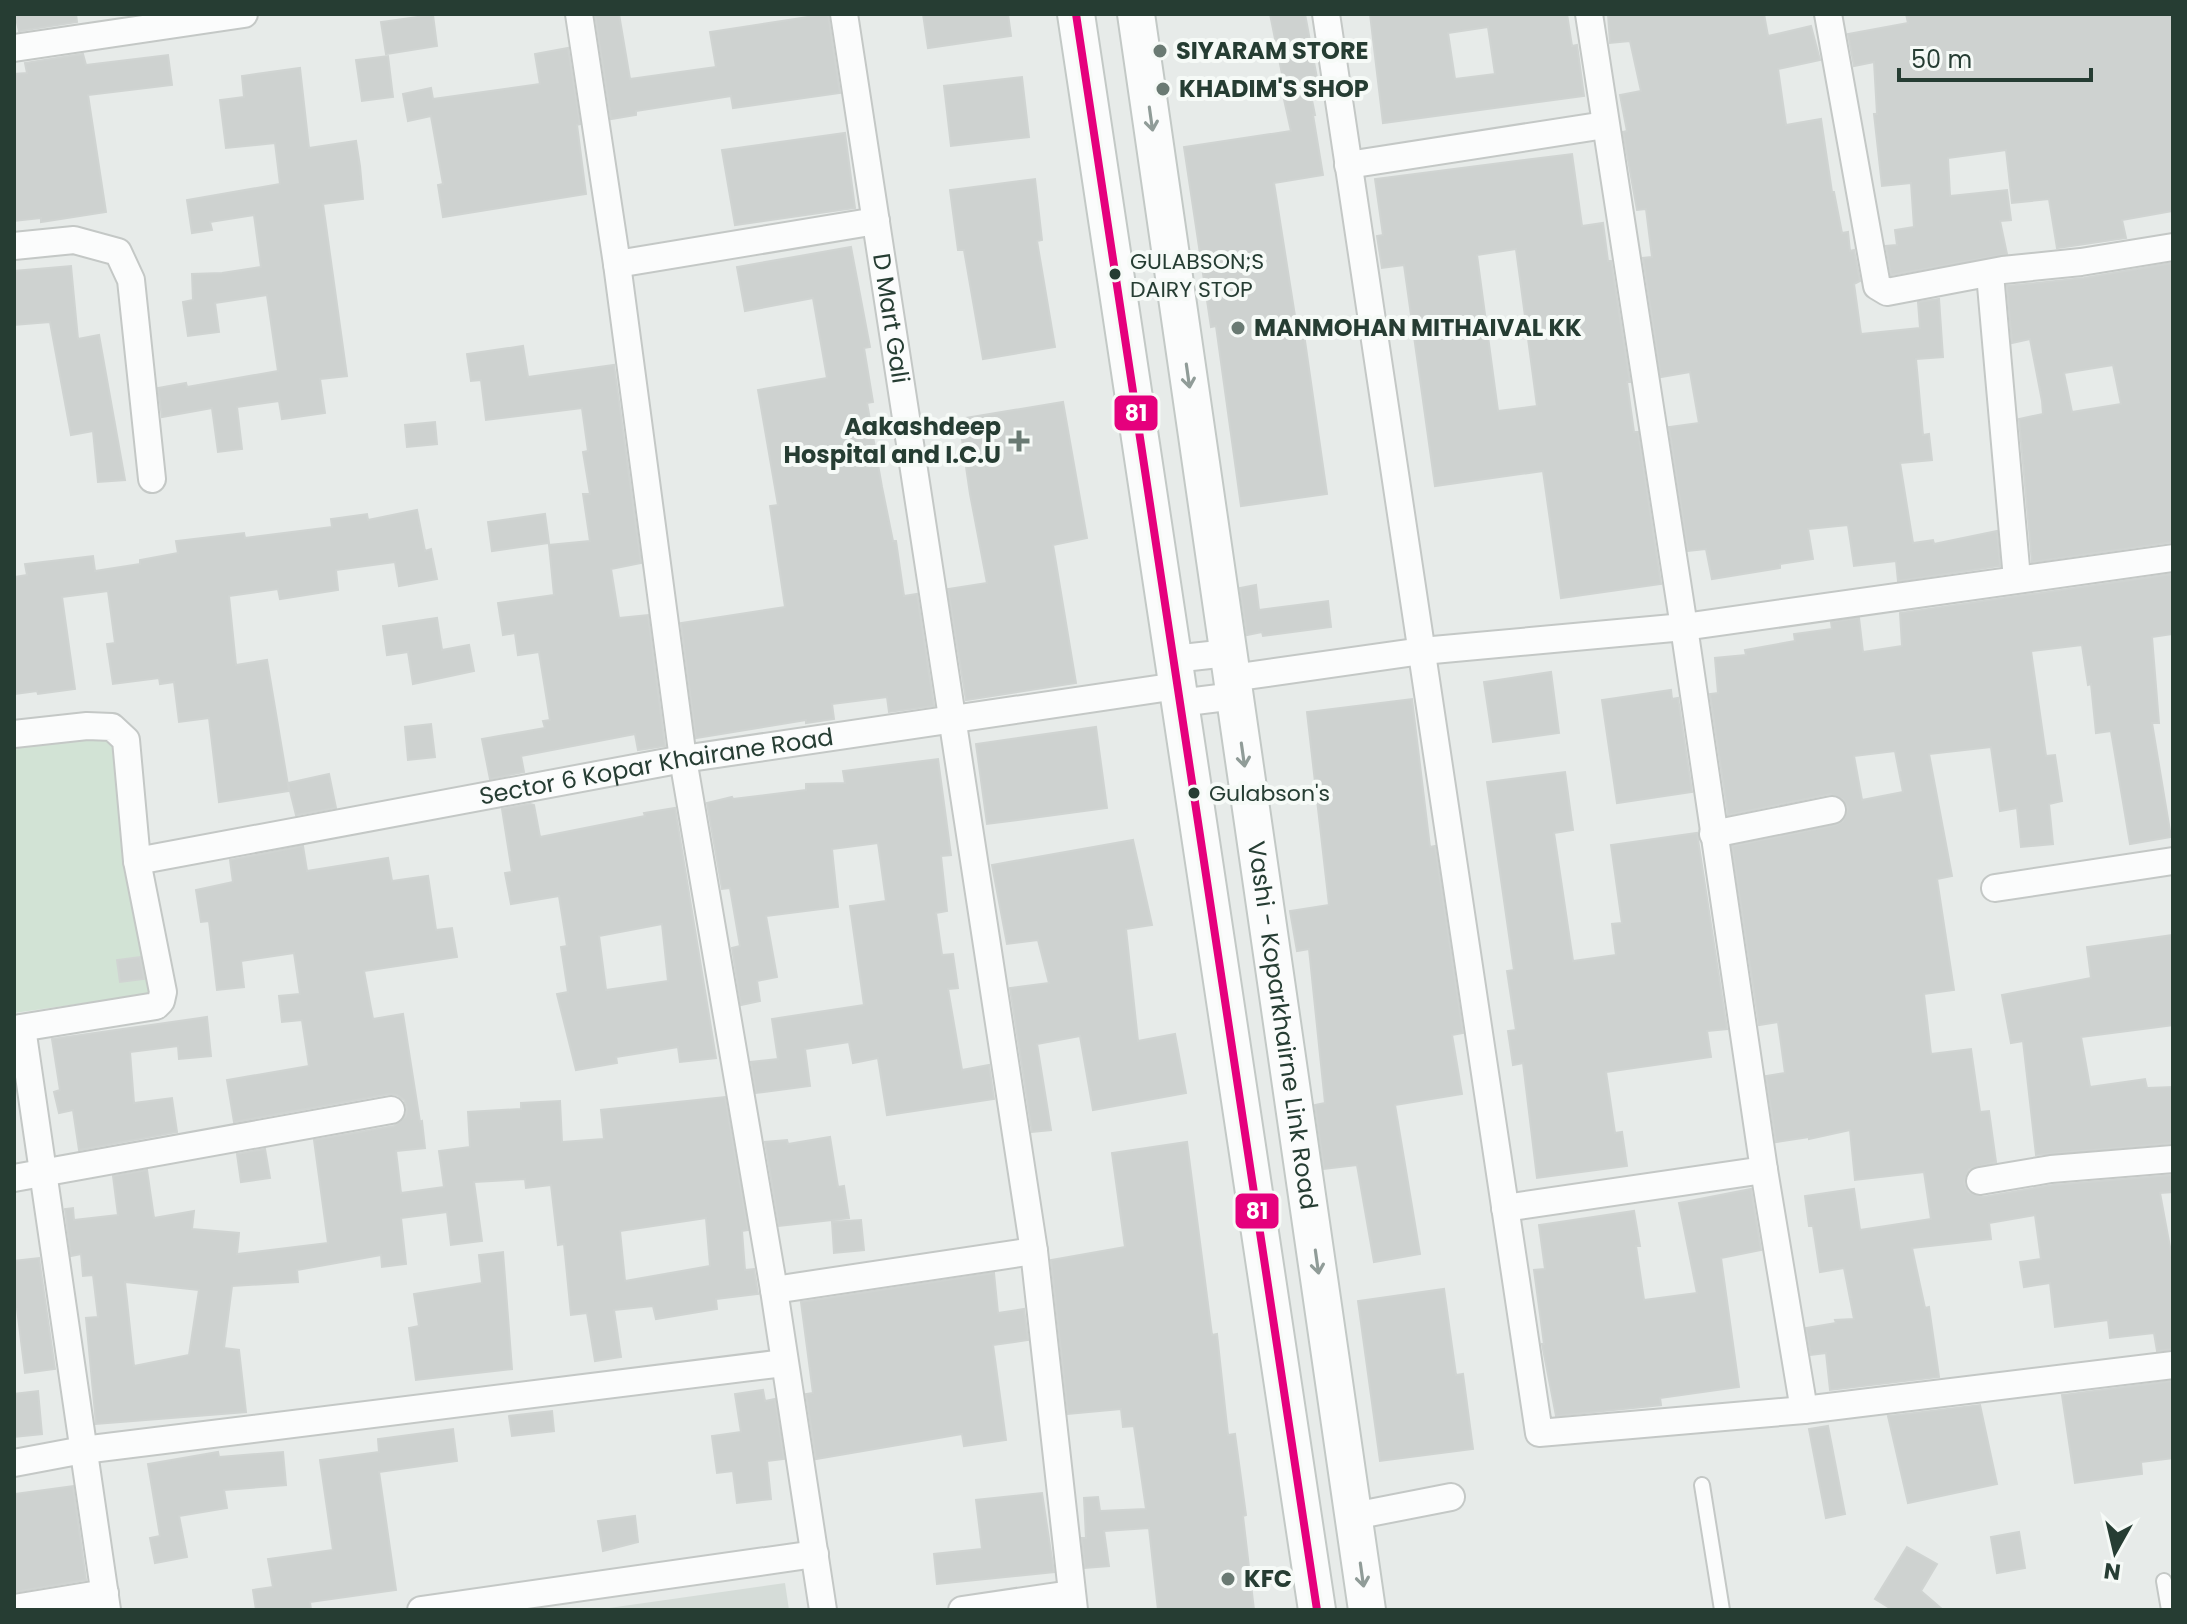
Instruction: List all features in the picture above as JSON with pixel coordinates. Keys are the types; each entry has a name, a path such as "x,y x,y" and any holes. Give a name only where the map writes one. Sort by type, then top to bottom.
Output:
{"main road":[{"path":"1076,14 1317,1610"},
{"name":"Vashi - Koparkhairne Link Road","path":"1136,14 1367,1610"}],"street":[{"path":"14,48 244,14"},
{"path":"579,14 617,264 683,759 774,1290 823,1610"},
{"name":"D Mart Gali","path":"844,14 1034,1251 1072,1602"},
{"path":"1326,14 1539,1433 1804,1410 2173,1365"},
{"path":"1589,14 1764,1170 1804,1410"},
{"path":"1828,14 1877,286 1887,292 2173,247"},
{"path":"1348,165 1605,125"},
{"path":"617,264 876,221"},
{"path":"14,246 74,240 118,252 131,280 152,479"},
{"path":"1990,274 2017,579"},
{"path":"1176,683 1422,651 1684,627 2173,558"},
{"path":"1176,683 1232,676"},
{"name":"Sector 6 Kopar Khairane Road","path":"137,861 683,759 1176,683"},
{"path":"14,734 87,726 112,727 126,740 137,861 163,992 156,1006 18,1028 43,1175 106,1602 14,1608"},
{"path":"1713,834 1832,810"},
{"path":"1995,888 2173,861"},
{"path":"14,1178 391,1110"},
{"path":"1980,1181 2051,1169 2173,1159"},
{"path":"1505,1208 1764,1170"},
{"path":"774,1290 1034,1251"},
{"path":"14,1463 83,1450 784,1363"},
{"path":"1354,1516 1451,1497"},
{"path":"421,1610 815,1554"},
{"path":"962,1610 1072,1602"}],"lane":[{"path":"1702,1485 1722,1610"},
{"path":"2164,1581 2169,1610"}],"shaded area":[{"path":"785,1583 789,1610 595,1610"}],"green space":[{"path":"132,730 170,991 14,1013 14,746"}],"building":[{"path":"15,14 76,14 77,22 19,31"},
{"path":"595,14 619,14 630,79 716,67 710,32 828,14 840,93 733,108 731,96 636,111 636,115 611,119"},
{"path":"923,14 1008,14 1011,36 928,48"},
{"path":"1270,14 1305,14 1317,78 1308,80 1323,175 1274,183 1298,335 1304,334 1327,494 1241,506 1216,326 1211,327 1184,147 1291,131"},
{"path":"1370,14 1567,14 1572,46 1577,45 1584,96 1383,123","holes":["1488,27 1495,74 1455,79 1448,33"]},
{"path":"1608,14 1764,14 1768,36 1811,26 1820,60 1778,69 1786,125 1821,119 1832,192 1842,233 1848,232 1850,251 1854,250 1860,281 1854,284 1861,334 1920,328 1918,302 1939,299 1943,357 1916,359 1923,435 1929,434 1932,460 1900,463 1913,543 1933,540 1934,544 1997,531 2000,566 1898,581 1896,561 1854,566 1848,525 1808,529 1813,559 1780,564 1780,568 1712,579 1706,549 1688,551 1669,427 1699,423 1690,372 1661,377 1643,258 1652,257 1646,209 1637,210 1623,132 1627,131 1620,95 1641,91 1630,41 1610,43"},
{"path":"1906,14 2173,14 2173,211 2122,220 2126,238 2057,248 2049,199 2012,203 2006,150 1948,158 1950,196 2007,190 2011,220 2000,221 2007,254 1891,275 1886,246 1897,245 1895,230 1914,227 1911,183 1882,186 1874,114 1877,114 1874,62 1854,66 1848,34 1908,23"},
{"path":"433,15 437,46 386,54 381,22"},
{"path":"568,48 580,124 577,125 586,194 443,217 438,185 443,184 431,116 408,121 403,94 431,88 433,99 540,84 535,54"},
{"path":"83,54 86,65 168,55 172,85 88,95 106,212 41,222 41,218 14,221 14,74 27,73 25,63"},
{"path":"388,56 393,97 362,101 356,60"},
{"path":"300,68 309,148 356,141 360,166 363,199 323,204 347,376 320,379 325,413 282,419 279,401 237,407 242,449 218,452 212,408 162,417 158,388 186,383 187,387 278,371 267,295 215,303 219,332 188,336 183,302 193,300 192,274 261,267 254,215 210,222 212,230 192,233 187,200 280,184 275,143 226,148 220,100 244,97 242,76"},
{"path":"1022,77 1029,137 951,146 944,86"},
{"path":"845,133 855,208 735,225 722,150"},
{"path":"1572,154 1582,226 1603,223 1608,261 1611,261 1630,382 1627,382 1634,432 1638,432 1661,584 1561,598 1543,471 1435,486 1404,265 1382,268 1377,236 1383,235 1375,179","holes":["1516,249 1537,406 1498,411 1477,255"]},
{"path":"1035,179 1042,240 1037,241 1055,347 983,359 964,250 958,250 950,190"},
{"path":"851,247 870,347 864,348 873,402 867,403 882,487 893,541 896,541 904,596 917,594 934,706 889,712 887,697 832,704 834,719 806,723 806,720 696,738 681,623 785,607 770,506 778,505 758,390 827,378 813,298 745,311 737,267"},
{"path":"2173,263 2173,542 2032,562 2019,419 2043,414 2042,401 2030,339 2012,343 2007,286 2084,278","holes":["2113,365 2121,404 2072,412 2064,373"]},
{"path":"71,266 78,339 99,335 125,480 98,482 93,431 71,435 50,322 14,325 14,271"},
{"path":"523,346 528,377 614,365 641,563 611,569 619,618 648,615 665,746 638,750 635,734 521,756 524,772 490,779 482,739 545,728 543,721 550,720 539,652 518,655 515,633 503,635 498,603 554,595 549,545 590,541 583,494 590,494 583,452 588,451 582,408 486,420 481,380 471,381 467,354"},
{"path":"1063,402 1087,538 1053,545 1076,683 966,700 948,589 987,583 959,419"},
{"path":"435,422 437,444 407,447 405,425"},
{"path":"417,510 425,551 431,549 437,579 399,586 395,562 336,570 338,590 280,599 278,589 229,596 236,665 267,660 289,791 219,802 209,718 179,722 174,682 160,684 159,678 113,684 107,644 115,643 108,591 62,597 75,689 14,694 14,577 27,575 25,564 93,556 95,571 140,564 140,560 178,553 176,541 244,533 245,538 332,527 331,519 367,514 368,520"},
{"path":"545,514 549,543 492,551 488,522"},
{"path":"2173,574 2173,634 2152,637 2159,723 2152,723 2171,837 2130,844 2111,731 2096,733 2091,684 2088,685 2082,645 2031,651 2046,756 2055,755 2062,801 2049,804 2053,844 2021,847 2017,808 2000,811 1991,747 1929,754 1952,876 1937,879 1954,990 1924,994 1931,1054 1971,1049 1980,1112 1989,1111 1996,1162 1969,1169 1964,1183 1968,1192 1983,1197 2053,1185 2173,1175 2173,1192 2160,1193 2173,1263 2173,1349 2157,1351 2154,1333 2110,1338 2108,1320 2055,1327 2050,1283 2024,1287 2020,1262 2041,1259 2035,1215 1989,1223 1991,1239 1912,1248 1925,1308 1929,1307 1939,1377 1830,1390 1826,1353 1811,1355 1806,1328 1836,1323 1835,1320 1854,1319 1844,1268 1820,1272 1805,1196 1854,1189 1860,1230 1931,1219 1924,1172 1855,1180 1850,1130 1776,1142 1766,1076 1785,1073 1778,1022 1759,1025 1732,846 1836,825 1843,821 1848,808 1843,799 1830,794 1728,815 1710,694 1718,693 1715,658 1746,655 1745,650 1795,641 1794,634 1832,629 1831,622 1859,618 1863,652 1902,646 1900,613","holes":["1895,751 1903,792 1862,800 1854,756"]},
{"path":"1256,585 1259,610 1328,601 1331,627 1263,636 1262,632 1247,635 1240,588"},
{"path":"437,618 442,650 469,645 474,671 413,684 408,652 387,655 383,626"},
{"path":"1551,672 1559,733 1493,742 1484,682"},
{"path":"1671,690 1672,699 1678,698 1692,792 1617,803 1602,700"},
{"path":"1412,699 1430,847 1435,846 1463,1033 1452,1035 1462,1094 1395,1105 1420,1254 1374,1262 1357,1165 1324,1169 1315,1105 1325,1103 1309,949 1297,951 1290,911 1329,905 1307,712"},
{"path":"431,724 435,757 408,760 405,727"},
{"path":"1096,727 1107,808 987,824 976,744"},
{"path":"938,759 951,855 941,856 947,911 936,913 942,955 953,954 958,988 948,989 962,1070 989,1065 994,1099 887,1115 878,1058 853,1063 849,1042 805,1049 810,1086 756,1093 751,1062 778,1059 772,1019 864,1005 850,906 886,901 878,843 832,849 838,907 766,916 777,977 757,981 760,1001 741,1005 732,948 740,946 730,888 722,889 707,803 732,797 806,790 806,784 845,783 843,771"},
{"path":"1565,772 1573,830 1554,833 1573,961 1616,955 1612,924 1622,923 1611,845 1697,833 1727,1029 1707,1031 1711,1057 1606,1072 1615,1133 1622,1132 1627,1166 1537,1178 1523,1063 1513,1065 1508,1031 1516,1030 1507,971 1514,970 1487,782"},
{"path":"329,774 336,808 296,815 288,783"},
{"path":"534,805 540,837 675,808 716,1058 680,1062 678,1047 616,1057 617,1063 576,1070 557,994 568,992 561,947 567,946 559,896 511,904 505,873 512,872 502,809","holes":["662,924 668,981 606,990 599,936"]},
{"path":"1133,840 1152,925 1126,929 1138,1041 1175,1034 1186,1093 1093,1110 1080,1036 1037,1044 1051,1130 1032,1132 1010,988 1049,983 1038,940 1007,944 992,865"},
{"path":"303,846 307,871 388,858 392,881 428,876 436,930 452,928 457,957 364,971 373,1019 403,1014 422,1121 425,1148 396,1151 401,1193 444,1187 439,1151 470,1147 468,1112 521,1109 521,1103 560,1101 562,1142 604,1139 601,1110 725,1097 748,1230 742,1231 745,1270 754,1269 758,1294 716,1299 717,1309 656,1319 653,1306 614,1310 621,1357 595,1361 587,1313 571,1315 564,1244 558,1245 551,1185 526,1188 525,1179 474,1182 482,1241 451,1245 447,1212 401,1218 406,1264 382,1267 381,1255 297,1270 298,1282 232,1286 224,1348 239,1350 246,1412 96,1424 86,1318 98,1317 93,1275 83,1276 81,1254 71,1256 65,1209 73,1208 74,1220 118,1215 113,1176 147,1170 154,1218 194,1211 192,1229 239,1233 237,1254 328,1243 314,1140 394,1126 406,1116 404,1100 389,1094 234,1122 227,1080 309,1066 302,1020 282,1022 279,996 300,994 294,953 241,961 244,987 217,990 209,921 201,922 196,890 233,882 230,860","holes":["706,1218 710,1266 625,1281 620,1231","125,1282 199,1290 189,1355 134,1366"]},
{"path":"2173,935 2173,1025 2081,1037 2090,1087 2145,1079 2147,1088 2173,1087 2173,1143 2036,1155 2023,1041 2011,1043 2002,995 2091,978 2087,947"},
{"path":"140,957 144,979 120,982 117,960"},
{"path":"207,1017 211,1056 179,1059 178,1046 130,1052 134,1103 172,1098 177,1132 79,1150 73,1110 59,1113 54,1092 60,1090 52,1039"},
{"path":"830,1137 838,1187 844,1186 849,1218 779,1226 765,1142 787,1140 788,1144"},
{"path":"1187,1142 1212,1335 1217,1334 1228,1435 1235,1434 1254,1610 1158,1610 1149,1528 1104,1531 1109,1566 1085,1568 1082,1538 1086,1538 1084,1498 1098,1497 1100,1511 1146,1509 1134,1426 1123,1427 1121,1409 1068,1414 1051,1260 1125,1247 1112,1153"},
{"path":"265,1149 270,1178 241,1182 237,1154"},
{"path":"1751,1189 1761,1250 1721,1258 1739,1387 1660,1398 1661,1405 1556,1416 1542,1344 1534,1270 1545,1269 1539,1225 1634,1211 1644,1300 1697,1293 1679,1203"},
{"path":"861,1220 864,1250 834,1253 832,1222"},
{"path":"503,1252 512,1369 416,1380 409,1328 419,1326 414,1294 482,1283 479,1255"},
{"path":"39,1258 55,1369 25,1373 17,1309 14,1309 14,1261"},
{"path":"994,1273 998,1313 1024,1309 1028,1340 993,1345 1006,1440 964,1446 962,1434 816,1459 806,1394 813,1393 801,1302"},
{"path":"1444,1289 1456,1375 1463,1374 1473,1449 1380,1461 1358,1301"},
{"path":"2173,1381 2173,1458 2141,1462 2142,1474 2075,1483 2062,1395"},
{"path":"763,1390 765,1401 775,1399 784,1459 767,1461 771,1499 737,1503 733,1471 717,1473 712,1436 741,1432 735,1394"},
{"path":"38,1391 42,1434 14,1437 14,1394"},
{"path":"1980,1405 1997,1484 1908,1503 1888,1416"},
{"path":"552,1411 554,1431 512,1436 509,1416"},
{"path":"1828,1426 1845,1514 1826,1518 1809,1429"},
{"path":"453,1429 457,1461 379,1472 396,1590 310,1602 311,1610 256,1610 253,1590 273,1587 268,1559 333,1550 320,1460 379,1452 378,1439"},
{"path":"218,1452 219,1457 283,1452 286,1485 224,1490 227,1508 179,1516 187,1557 155,1563 150,1538 160,1536 148,1464"},
{"path":"73,1486 86,1580 14,1592 14,1494"},
{"path":"1042,1493 1054,1572 937,1584 934,1554 982,1549 976,1500"},
{"path":"635,1516 638,1542 603,1551 598,1521"},
{"path":"2019,1532 2025,1568 1997,1573 1991,1537"},
{"path":"1907,1547 1937,1564 1921,1591 1943,1610 1893,1610 1875,1599"}],"transit line":[{"name":"81","path":"1076,14 1317,1610"}],"place":[{"name":"SIYARAM STORE","path":"1160,51"},
{"name":"KHADIM'S SHOP","path":"1163,89"},
{"name":"GULABSON;S DAIRY STOP","path":"1115,274"},
{"name":"MANMOHAN MITHAIVAL KK","path":"1238,328"},
{"name":"Aakashdeep Hospital and I.C.U","path":"1019,441"},
{"name":"Gulabson's","path":"1194,793"},
{"name":"KFC","path":"1228,1579"}]}
